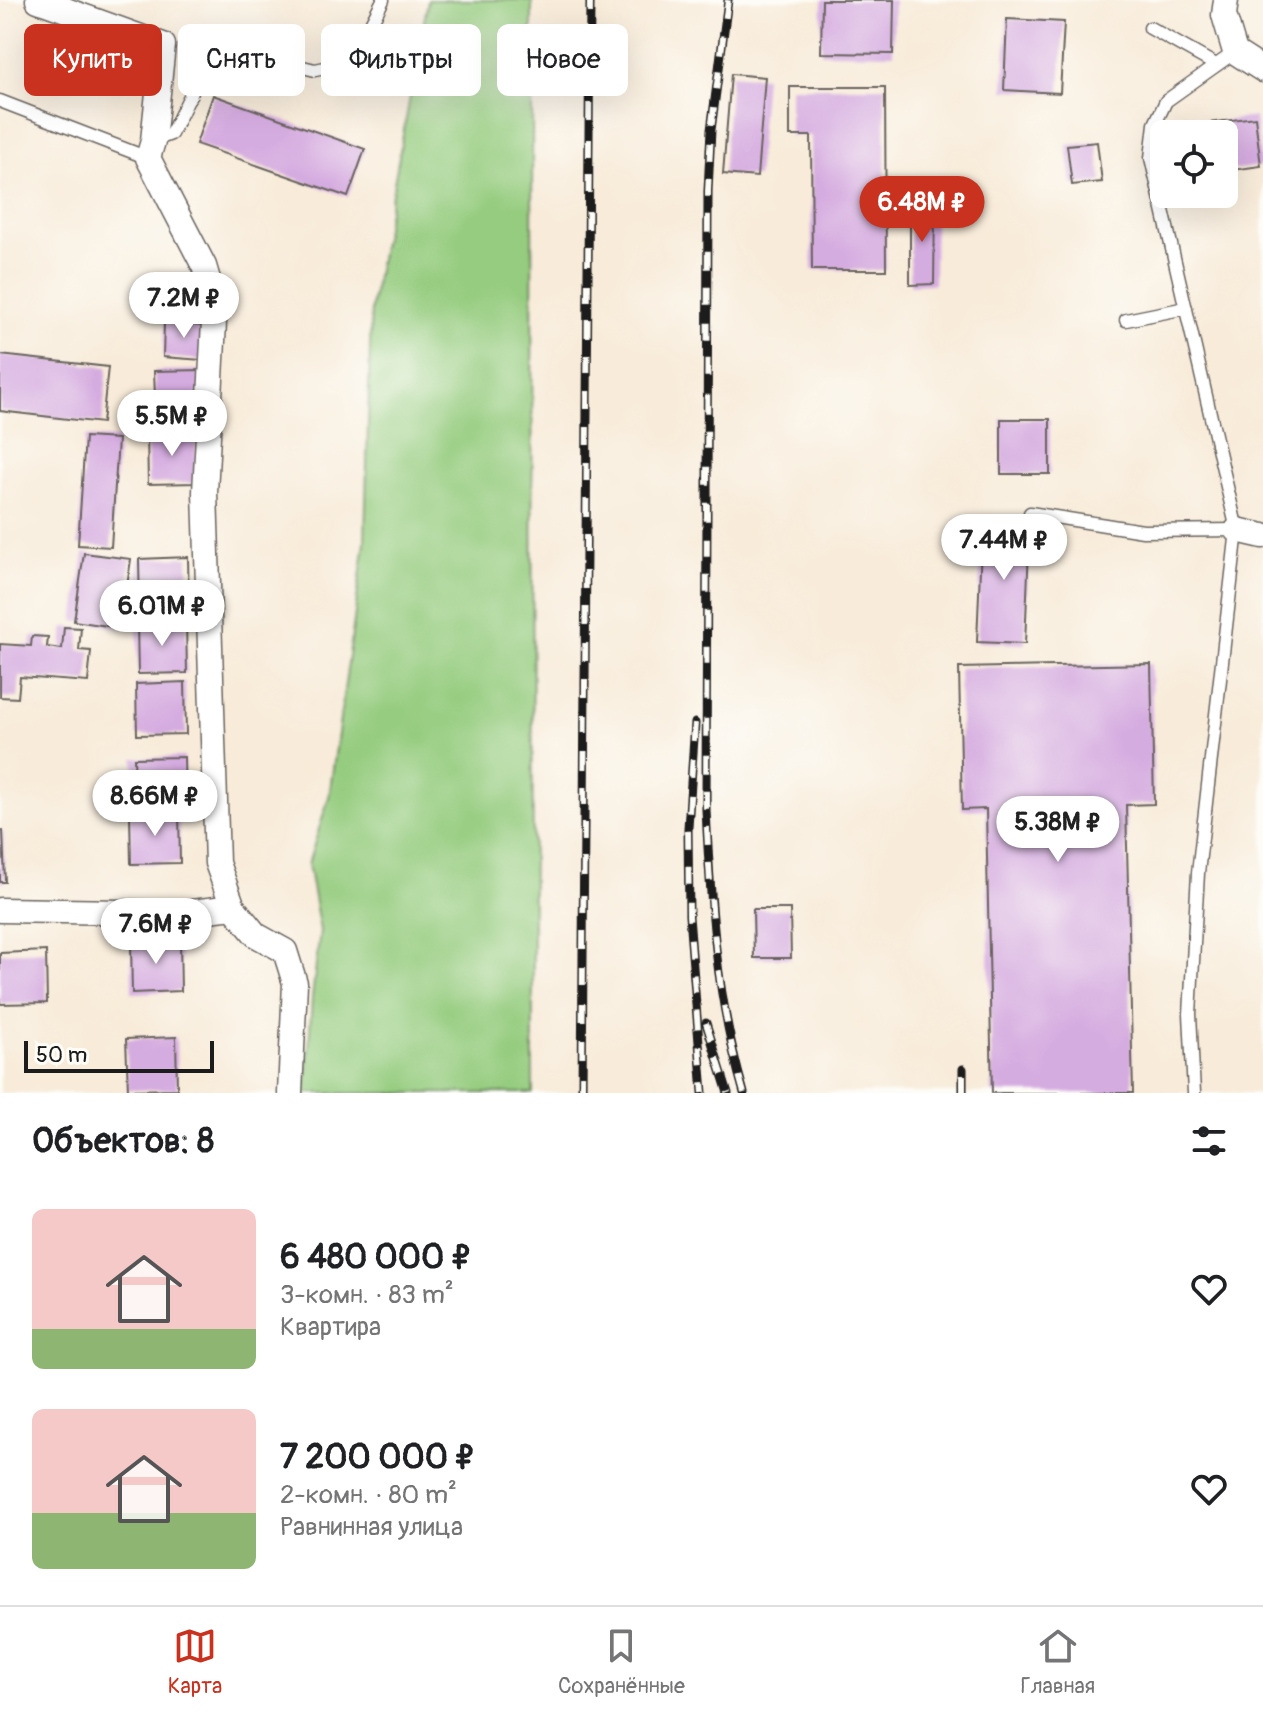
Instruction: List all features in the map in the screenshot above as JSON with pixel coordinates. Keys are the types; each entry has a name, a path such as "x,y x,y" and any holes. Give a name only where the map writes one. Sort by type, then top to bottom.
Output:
{"street":[{"path":"38,0 163,45 151,150 204,266 215,303 205,507 217,863 233,907 256,935 285,951 295,983 290,1093"},
{"path":"1226,0 1226,59 1263,70"},
{"path":"1237,530 1263,536"},
{"path":"0,910 184,913 233,907"}],"lane":[{"path":"0,101 151,150 171,134 204,68 240,54 315,70 340,65 359,47 383,0"},
{"path":"1150,28 1226,59"},
{"path":"1194,1093 1190,1014 1198,873 1237,530 1151,158 1155,124 1166,101 1226,59"},
{"path":"1126,320 1186,308"},
{"path":"1030,513 1143,531 1237,530"}],"green space":[{"path":"428,0 532,0 532,24 497,24 497,96 532,96 533,1093 306,1093 320,931 308,864 329,797 365,542 371,307 410,96 481,96 481,24 424,24"}],"building":[{"path":"822,0 894,0 893,54 821,53"},
{"path":"1007,19 1064,22 1060,93 1004,90"},
{"path":"731,74 765,77 757,177 723,174"},
{"path":"790,87 885,87 886,270 812,270 811,136 790,136"},
{"path":"213,96 216,96 365,149 348,197 196,144"},
{"path":"1255,117 1261,166 1238,169 1238,120 1231,120"},
{"path":"1097,142 1102,182 1072,185 1067,145"},
{"path":"910,203 935,204 934,284 910,285"},
{"path":"171,319 183,320 183,324 207,326 202,360 163,357 164,323 171,323"},
{"path":"0,355 108,367 102,423 0,411"},
{"path":"203,370 205,421 156,422 154,371"},
{"path":"1001,419 1050,419 1050,474 1001,474"},
{"path":"196,432 197,483 148,484 147,433"},
{"path":"85,437 118,439 111,547 78,545"},
{"path":"982,521 1030,523 1025,644 977,642"},
{"path":"84,553 131,559 121,628 74,621"},
{"path":"188,557 189,609 140,610 139,559"},
{"path":"186,621 187,673 138,674 137,623"},
{"path":"64,627 81,628 79,650 91,651 88,682 20,677 18,698 0,697 0,644 31,646 32,636 48,637 47,647 62,649"},
{"path":"1151,664 1154,804 1126,805 1133,1093 992,1093 986,809 962,810 959,668"},
{"path":"185,682 186,734 137,735 136,684"},
{"path":"184,757 185,808 136,809 134,758"},
{"path":"179,812 180,863 131,864 130,813"},
{"path":"0,831 3,831 5,882 0,882"},
{"path":"753,909 790,909 791,958 754,958"},
{"path":"180,940 181,991 132,993 131,942"},
{"path":"46,951 47,1003 0,1004 0,953"},
{"path":"176,1037 177,1089 128,1090 126,1039"}],"railway":[{"path":"582,1093 590,0"},
{"path":"728,0 711,130 708,191 706,810 721,987 744,1093"},
{"path":"695,723 688,828 689,916 703,1093"},
{"path":"706,1023 728,1093"},
{"path":"963,1069 963,1093"}]}
